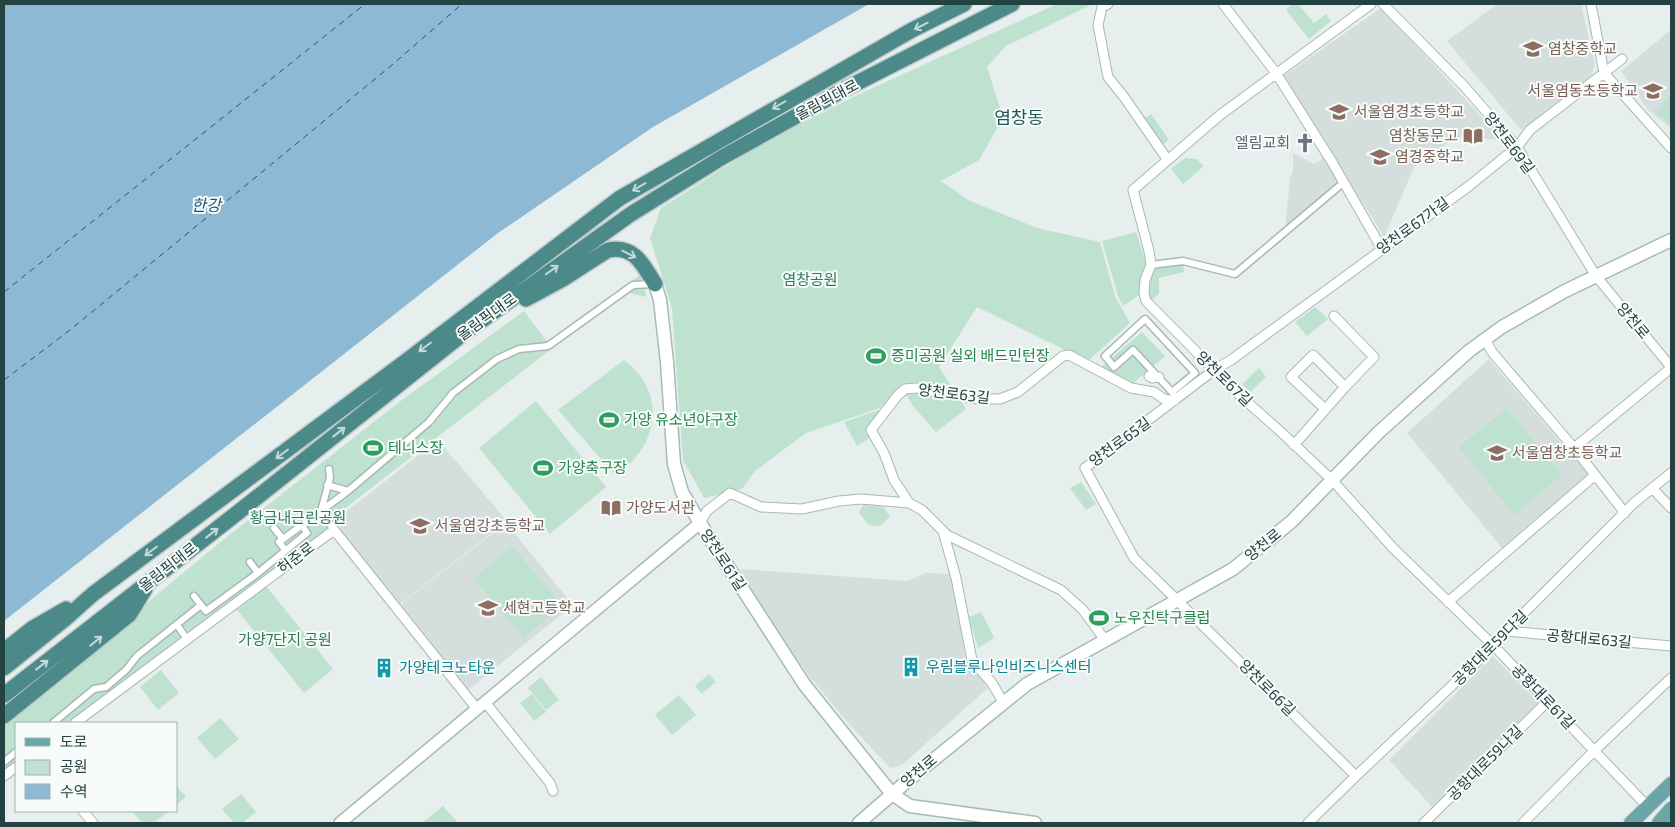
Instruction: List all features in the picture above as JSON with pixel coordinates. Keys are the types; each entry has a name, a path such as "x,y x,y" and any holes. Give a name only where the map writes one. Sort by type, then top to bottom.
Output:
{"highway":[{"name":"올림픽대로","path":"4,668 66,619 93,594 428,345 620,198 894,40 964,4"},
{"name":"올림픽대로","path":"4,694 464,333 631,214 721,158 846,89 1012,4"},
{"path":"464,333 563,279 608,250 625,250 633,255 648,269 655,284"},
{"path":"4,716 128,615 151,580"},
{"path":"4,646 93,594"},
{"path":"4,651 33,628"}],"main road":[{"name":"양천로","path":"860,823 892,794 1027,684 1233,569 1291,522 1379,432 1469,351 1485,339 1565,290 1671,240"},
{"name":"양천로61길","path":"655,284 660,300 667,362 674,464 682,492 804,684 892,794"},
{"path":"1631,823 1671,784"},
{"path":"892,794 907,805 968,819 1036,823"},
{"path":"1659,823 1671,809"}],"street":[{"path":"1108,4 1102,7 1098,24 1108,77 1167,159"},
{"path":"1223,4 1276,73 1382,249"},
{"name":"양천로67길","path":"1333,481 1237,393 1146,301 1144,293 1145,280 1151,265 1133,190 1220,115 1371,4"},
{"name":"양천로69길","path":"1383,4 1464,86 1517,147 1596,276"},
{"path":"1591,4 1604,73 1671,148"},
{"name":"양천로67가길","path":"1214,370 1231,360 1469,186 1517,147 1530,130 1622,59"},
{"path":"1151,265 1183,261 1235,274 1343,183"},
{"name":"양천로","path":"1596,276 1671,367"},
{"path":"285,550 279,542 282,539 348,491 429,422 453,393 497,359 520,349 548,346 633,285 655,284"},
{"path":"1294,445 1374,357 1334,316"},
{"path":"1145,320 1195,373 1174,397 1159,377 1133,350 1114,367 1105,356 1145,320"},
{"path":"1485,339 1492,352 1574,448 1594,476 1625,513"},
{"name":"양천로63길","path":"1105,640 1083,610 1061,590 947,535 922,510 909,503 894,480 884,453 871,430 898,395 905,389 916,388 978,399 1000,399 1018,392 1063,356 1069,355 1131,388 1154,392 1164,399 1174,397"},
{"path":"1325,410 1292,377 1312,355 1345,387"},
{"path":"1574,448 1671,367"},
{"name":"양천로65길","path":"1178,601 1134,558 1085,468 1174,397 1214,370"},
{"path":"1149,376 1152,378 1159,377"},
{"path":"329,468 330,478 321,510 334,530 481,705 550,783 553,791"},
{"name":"공항대로59다길","path":"1308,823 1494,646 1506,631 1625,513 1671,473"},
{"path":"1448,602 1594,476"},
{"name":"공항대로61길","path":"1333,481 1394,548 1494,646 1648,807"},
{"path":"327,485 348,491"},
{"path":"1652,488 1671,508"},
{"path":"340,823 700,523 707,511 730,493 761,507 802,509 839,501 861,499 909,503"},
{"path":"302,525 316,543"},
{"path":"274,528 282,539"},
{"name":"허준로","path":"76,722 334,530"},
{"path":"943,531 956,578 972,660 1004,702"},
{"path":"194,596 206,611 307,533"},
{"path":"250,564 258,572"},
{"name":"양천로66길","path":"1178,601 1356,776"},
{"path":"54,722 94,689 106,687 126,670 137,656 201,606"},
{"path":"177,625 186,640"},
{"name":"공항대로63길","path":"1506,631 1671,646"},
{"path":"1523,823 1594,751 1671,678"},
{"name":"공항대로59나길","path":"1424,823 1547,702"},
{"path":"4,762 15,753"},
{"path":"4,776 15,768"},
{"path":"84,812 93,823"}],"shaded area":[{"path":"1497,4 1581,4 1595,65 1591,77 1521,130 1447,41"},
{"path":"1381,8 1503,140 1456,137 1414,167 1384,238 1282,77"},
{"name":"서울염동초등학교","path":"1671,30 1671,128 1648,110 1621,71"},
{"path":"1293,153 1314,164 1325,157 1337,176 1337,186 1285,228 1290,179 1293,171"},
{"name":"서울염창초등학교","path":"1489,359 1588,474 1502,548 1407,433"},
{"name":"서울염강초등학교","path":"438,440 507,521 400,604 341,531 338,518"},
{"path":"506,523 573,605 468,690 401,604"},
{"path":"741,569 908,581 925,573 950,574 953,581 965,656 988,688 902,765 890,768 850,725 809,676 756,601"},
{"path":"1493,656 1541,705 1434,809 1389,760"}],"green space":[{"name":"염창공원","path":"1057,4 1093,4 1006,46 987,67 1003,118 979,160 941,181 968,200 1037,228 1100,242 1115,296 1130,323 1088,361 977,307 939,367 952,387 917,382 904,384 880,408 806,433 755,471 742,489 704,498 683,460 672,308 650,238 661,208 755,148 855,96"},
{"path":"1292,4 1298,4 1314,23 1326,14 1331,21 1309,39 1286,10"},
{"path":"1671,93 1671,124 1656,113"},
{"path":"1151,114 1169,140 1159,147 1141,121"},
{"path":"1185,158 1197,159 1204,166 1183,184 1171,169"},
{"path":"1136,232 1147,265 1141,294 1123,306 1118,296 1102,241"},
{"path":"1183,261 1184,272 1159,278 1159,294 1148,302 1147,281 1153,269"},
{"name":"황금내근린공원","path":"640,275 643,280 646,297 629,293 550,350 335,516 336,526 71,722 15,722 15,765 4,773 4,722 218,544 398,403 524,311 548,343"},
{"path":"1315,307 1328,319 1307,336 1295,322"},
{"path":"1142,332 1165,356 1132,384 1101,367"},
{"name":"가양 유소년야구장","path":"624,360 638,373 647,388 652,404 652,419 649,435 641,450 630,463 615,475 558,410"},
{"path":"1259,368 1266,377 1250,392 1242,384"},
{"path":"906,394 923,394 961,401 966,409 936,432 913,406"},
{"name":"가양축구장","path":"536,401 606,487 550,534 479,448"},
{"path":"1507,408 1562,475 1514,515 1459,447"},
{"path":"879,410 881,412 867,430 871,437 857,446 844,422"},
{"path":"1081,482 1096,504 1086,510 1070,488"},
{"path":"863,505 884,507 890,517 880,526 869,525 859,513"},
{"path":"512,546 562,606 523,638 474,578"},
{"name":"가양7단지 공원","path":"266,586 333,669 304,693 237,610"},
{"path":"981,612 994,638 978,648 969,617"},
{"path":"161,670 179,693 158,710 140,687"},
{"path":"709,674 716,682 702,694 695,686"},
{"path":"541,677 559,700 546,710 528,688"},
{"path":"532,694 546,712 534,721 520,703"},
{"path":"679,695 696,715 672,735 655,715"},
{"path":"220,718 239,739 215,759 197,738"},
{"path":"178,787 186,797 178,803"},
{"path":"241,794 256,812 242,823 234,823 222,809"},
{"path":"443,806 458,823 422,823"},
{"path":"133,812 168,812 153,823 142,823"}],"water":[{"name":"한강","path":"4,4 869,4 653,127 498,233 4,621"}],"ferry route":[{"path":"4,292 365,4"},
{"path":"4,380 70,330 392,65 462,4"}],"place":[{"name":"염창중학교","path":"1533,49"},
{"name":"서울염동초등학교","path":"1653,91"},
{"name":"서울염경초등학교","path":"1339,112"},
{"name":"염창동문고","path":"1473,136"},
{"name":"엘림교회","path":"1305,143"},
{"name":"염경중학교","path":"1380,157"},
{"name":"증미공원 실외 배드민턴장","path":"876,356"},
{"name":"가양 유소년야구장","path":"609,420"},
{"name":"테니스장","path":"373,448"},
{"name":"서울염창초등학교","path":"1497,453"},
{"name":"가양축구장","path":"543,468"},
{"name":"가양도서관","path":"611,508"},
{"name":"서울염강초등학교","path":"420,526"},
{"name":"세현고등학교","path":"488,608"},
{"name":"노우진탁구클럽","path":"1099,618"},
{"name":"우림블루나인비즈니스센터","path":"911,667"},
{"name":"가양테크노타운","path":"384,668"}],"district":[{"name":"염창동","path":"1019,118"}]}
